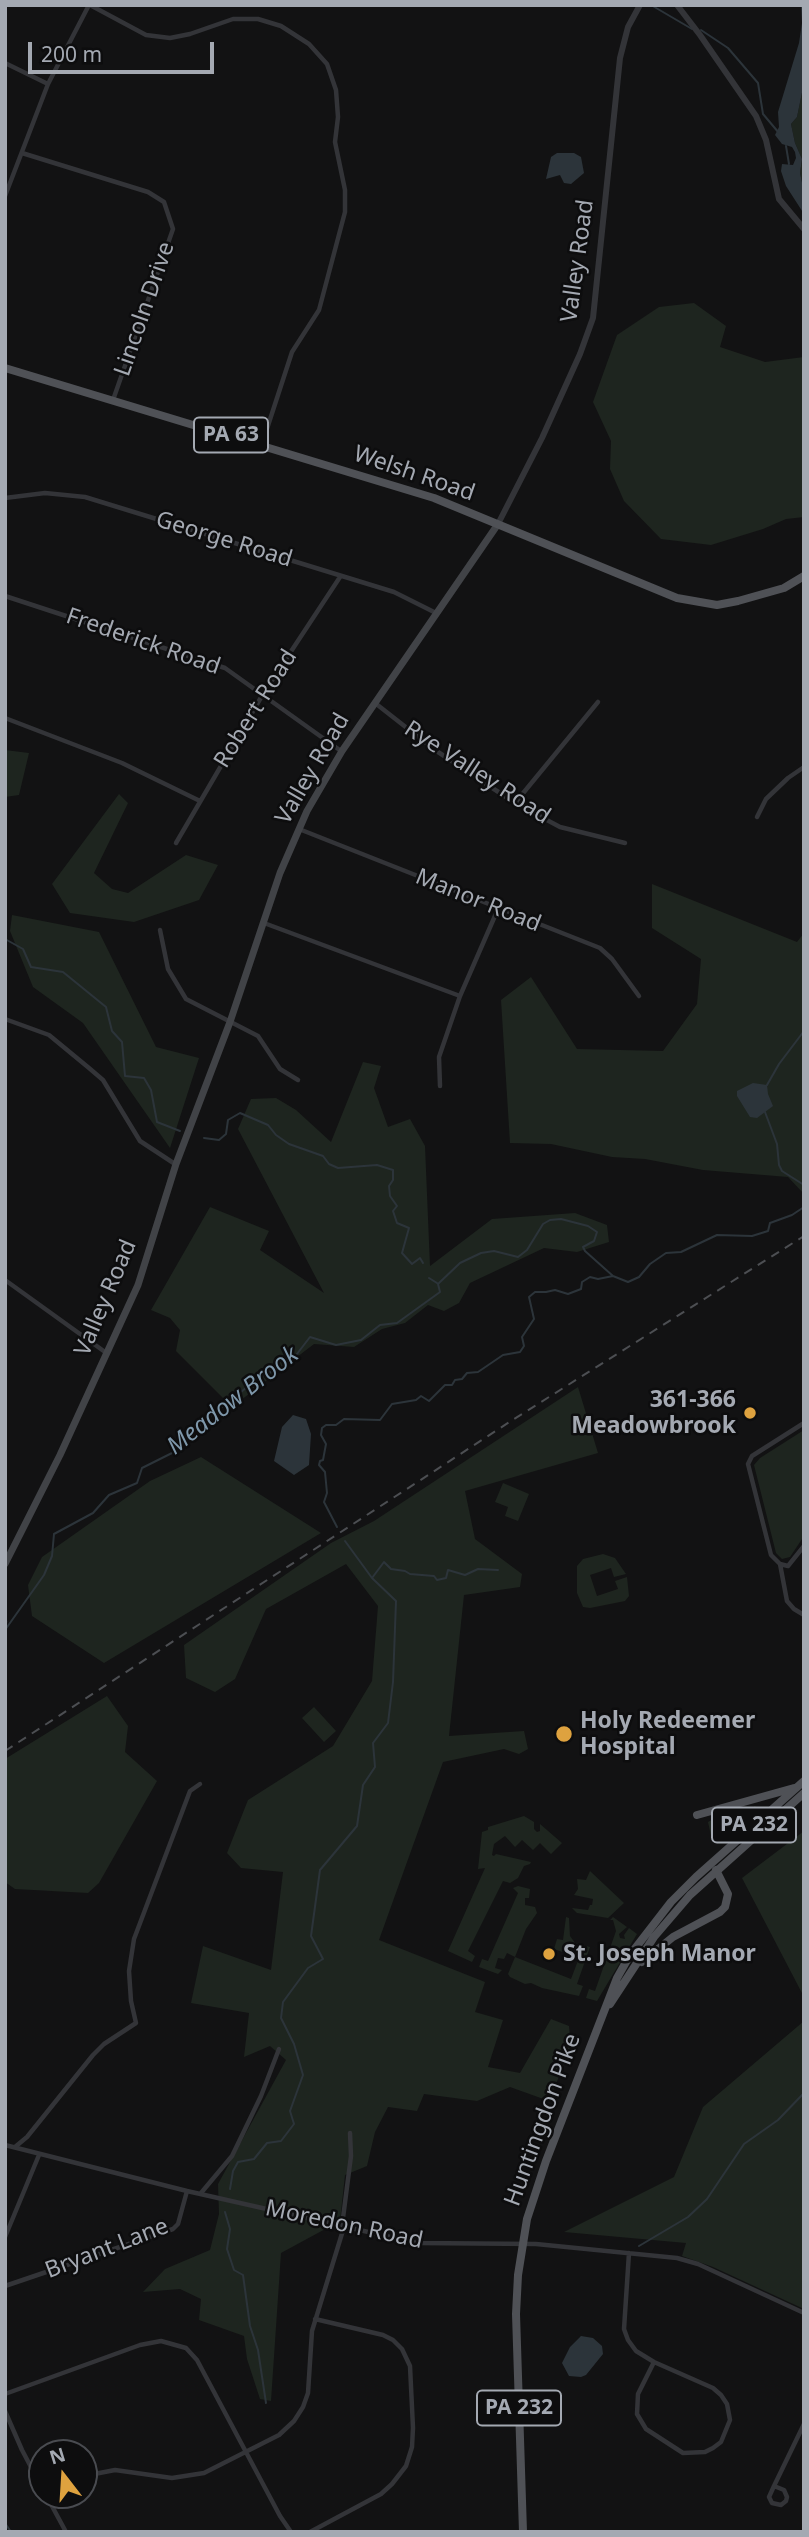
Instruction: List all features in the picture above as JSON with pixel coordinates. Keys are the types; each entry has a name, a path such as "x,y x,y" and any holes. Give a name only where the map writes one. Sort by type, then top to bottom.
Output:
{"main road":[{"name":"Welsh Road","path":"5,368 434,498 664,594 698,603 717,605 757,597 785,587 804,576"},
{"name":"Valley Road","path":"5,1564 60,1455 138,1285 176,1164 230,1022 280,873 299,829 319,788 342,751 498,524"},
{"path":"697,1815 802,1787"},
{"name":"Huntingdon Pike","path":"602,2015 669,1918 802,1787"},
{"name":"Huntingdon Pike","path":"523,2532 516,2314 523,2244 534,2194 602,2015 629,1955 671,1902 696,1877 802,1787"},
{"path":"627,1981 655,1949 725,1907 728,1894 716,1870"}],"street":[{"path":"5,196 48,84 90,5 146,35 170,38 233,19 258,19 281,26 309,44 327,64 336,90 338,117 335,142 345,190 345,212 319,310 292,352 261,444"},
{"path":"677,5 695,27 760,124 766,139 779,199 804,229"},
{"name":"Valley Road","path":"498,524 542,438 580,354 593,318 620,58 628,27 640,6"},
{"path":"5,63 48,84"},
{"name":"Lincoln Drive","path":"22,153 148,192 164,202 173,229 113,400"},
{"name":"George Road","path":"5,498 45,493 85,497 394,592 437,614"},
{"name":"Robert Road","path":"176,843 263,694 340,577"},
{"name":"Frederick Road","path":"5,596 225,668 342,751"},
{"path":"515,803 598,702"},
{"name":"Rye Valley Road","path":"375,704 435,750 515,803 560,827 625,843"},
{"path":"5,718 122,762 200,801"},
{"path":"757,817 766,799 804,767"},
{"name":"Manor Road","path":"299,829 600,947 612,958 639,996"},
{"path":"440,1086 439,1057 460,996 498,909"},
{"path":"264,922 460,996"},
{"path":"160,930 168,970 186,999 258,1037 280,1069 298,1080"},
{"path":"5,1019 49,1035 89,1068 103,1080 140,1141 176,1164"},
{"path":"5,1280 105,1352"},
{"path":"804,1423 752,1456 748,1464 771,1555 780,1564 788,1566 804,1546"},
{"path":"780,1564 787,1601 804,1615"},
{"path":"15,2148 99,2050 136,2023 128,1971 134,1939 190,1791 200,1784"},
{"path":"201,2193 232,2156 261,2096 279,2049"},
{"path":"98,2473 115,2470 172,2478 189,2476 218,2468 288,2429 303,2407 308,2393 315,2319 344,2227 351,2156 350,2133"},
{"name":"Moredon Road","path":"5,2145 187,2191 417,2243 523,2244 662,2256 698,2264 804,2313"},
{"path":"5,2237 38,2155"},
{"name":"Bryant Lane","path":"5,2286 173,2228 178,2224 187,2191"},
{"path":"629,2253 624,2329 628,2340 636,2351 654,2362 713,2388 721,2395 727,2404 730,2420 721,2442 713,2448 694,2454 683,2453 646,2429 637,2414 638,2394 654,2362"},
{"path":"310,2532 380,2494 392,2484 406,2466 414,2428 410,2367 402,2349 383,2335 315,2319"},
{"path":"5,2394 147,2344 175,2343 186,2348 197,2360 291,2532"},
{"path":"5,2411 28,2461"},
{"path":"774,2486 784,2490 788,2497 781,2505 770,2501 774,2486 804,2424"},
{"path":"54,2509 66,2532"}],"shaded area":[{"path":"801,5 804,5 804,83 797,117 791,124 802,159 800,173 804,192 804,214 786,186 781,171 782,164 793,165 795,152 792,147 782,144 775,135 779,127 778,112 799,43"},
{"path":"804,83 804,192 800,173 802,159 791,124 797,117"},
{"path":"557,153 574,153 581,157 584,173 571,184 564,183 560,175 546,179 551,157"},
{"path":"694,303 726,326 720,347 765,362 804,357 804,517 786,519 711,545 661,539 624,501 610,469 611,441 593,402 617,335 659,307"},
{"path":"5,750 29,753 19,795 5,797"},
{"path":"119,794 128,803 94,873 112,889 128,893 186,855 218,865 199,900 134,922 70,913 52,884"},
{"path":"652,884 797,942 804,933 804,1194 788,1177 703,1170 645,1159 612,1157 551,1144 510,1143 501,1000 531,977 577,1049 663,1051 697,1004 701,959 652,928"},
{"path":"12,915 99,932 156,1047 199,1058 170,1148 83,1023 33,987 10,931"},
{"path":"363,1062 381,1066 374,1088 388,1127 410,1119 425,1146 430,1266 492,1219 575,1213 607,1225 609,1242 577,1252 544,1248 470,1283 459,1303 444,1311 428,1305 405,1323 382,1329 354,1347 314,1344 232,1407 176,1351 180,1330 170,1318 151,1310 210,1207 269,1231 260,1250 324,1293 238,1129 251,1099 276,1098 296,1110 331,1142"},
{"path":"753,1083 767,1085 773,1106 757,1118 750,1117 737,1096 737,1091"},
{"path":"578,1387 598,1453 465,1491 475,1539 522,1574 520,1587 464,1595 449,1736 524,1731 528,1749 519,1754 504,1749 443,1762 379,1940 485,1982 475,2012 503,2020 488,2067 520,2073 551,2019 569,2026 571,2047 549,2101 510,2087 477,2101 424,2094 417,2111 388,2107 375,2132 367,2166 345,2175 340,2221 281,2253 271,2401 260,2399 247,2359 244,2336 199,2320 201,2299 180,2289 143,2292 165,2269 210,2250 219,2214 218,2184 286,2060 270,2046 244,2057 249,2013 191,2003 203,1946 271,1970 283,1872 241,1868 227,1853 248,1800 333,1746 372,1681 378,1606 346,1564 266,1609 235,1679 215,1692 186,1678 184,1645 331,1543 374,1521"},
{"path":"293,1415 306,1419 311,1434 309,1465 294,1475 274,1461 282,1427"},
{"path":"804,1430 804,1536 790,1557 782,1559 776,1553 754,1465 760,1458"},
{"path":"201,1457 321,1533 104,1663 32,1616 28,1585 42,1557 150,1481"},
{"path":"503,1483 529,1494 518,1521 505,1516 508,1507 495,1502"},
{"path":"603,1554 615,1558 626,1574 614,1577 611,1568 590,1575 597,1596 618,1589 615,1581 627,1577 629,1596 625,1601 583,1607 577,1593 577,1566 583,1559"},
{"path":"107,1696 128,1726 125,1752 157,1781 99,1883 88,1893 15,1889 5,1882 5,1759"},
{"path":"314,1707 336,1731 324,1742 302,1718"},
{"path":"755,1806 757,1809 740,1821 739,1826 729,1829 720,1839 712,1840 708,1822 717,1817 738,1819"},
{"path":"524,1816 534,1822 537,1832 540,1831 540,1824 562,1843 551,1854 540,1843 533,1850 522,1840 515,1847 505,1836 494,1844 494,1856 496,1854 531,1862 524,1866 518,1878 510,1883 503,1881 468,1951 475,1956 472,1962 448,1951 485,1868 478,1869 482,1832 488,1830 488,1827"},
{"path":"804,1831 804,1997 742,1878"},
{"path":"590,1871 624,1903 608,1918 577,1913 572,1908 588,1910 592,1905 593,1899 574,1895 578,1889 577,1879 586,1880"},
{"path":"518,1886 530,1889 525,1905 535,1907 537,1913 526,1929 515,1957 507,1953 504,1959 498,1958 495,1968 502,1970 498,1974 479,1967 482,1959 488,1961 518,1893 513,1888"},
{"path":"566,1917 569,1918 570,1936 575,1943 590,1947 577,1984 583,1986 579,1996 531,1983 525,1984 510,1977 508,1974 515,1957 571,1979 582,1950 571,1946 568,1954 554,1949 557,1939 563,1940"},
{"path":"613,1917 627,1927 619,1934 620,1938 625,1939 624,1935 629,1928 637,1934 597,2001 586,1998 589,1989 595,1991 616,1931 613,1920 610,1920"},
{"path":"804,2021 804,2309 713,2267 682,2256 686,2243 564,2232 674,2177 703,2107"},
{"path":"581,2336 593,2338 602,2346 603,2354 586,2375 569,2376 562,2363 570,2347"}],"waterway":[{"path":"651,5 692,29"},
{"path":"701,30 728,48 758,83 763,114 779,133"},
{"path":"786,146 789,164"},
{"path":"5,939 23,949 31,967 63,972 106,1007 112,1031 122,1042 125,1076 144,1078 151,1090 157,1122 180,1131"},
{"path":"767,1085 804,1031"},
{"path":"765,1112 777,1144 782,1171 804,1185"},
{"path":"204,1138 219,1140 226,1134 228,1120 240,1113 268,1125 289,1144 323,1156 329,1164 338,1168 377,1165 393,1170 393,1180 389,1186 390,1196 397,1206 393,1211 397,1223 409,1228 402,1253 412,1264 420,1258 423,1263"},
{"path":"439,1283 460,1263 481,1253 494,1251 518,1257 527,1250 543,1224 550,1220 561,1219 588,1226 597,1232 594,1241 583,1247 585,1251 613,1276 628,1282 639,1277 650,1264 666,1253 681,1252 717,1235 752,1236 768,1231 770,1223 792,1215 804,1207"},
{"path":"337,1527 324,1502 327,1493 325,1472 319,1465 323,1460 326,1444 321,1435 322,1428 336,1425 344,1419 380,1420 392,1404 416,1400 421,1396 429,1401 445,1385 452,1385 467,1373 478,1372 503,1355 520,1352 524,1346 522,1337 534,1319 529,1297 535,1292 555,1290 568,1294 581,1289 582,1282 590,1277 598,1279 613,1276"},
{"path":"429,1278 437,1283"},
{"name":"Meadow Brook","path":"5,1630 44,1575 52,1556 54,1534 93,1513 109,1495 137,1483 142,1468 174,1452 204,1421 260,1377 290,1363 310,1337 336,1345 361,1340 380,1325 397,1323 440,1292 438,1284"},
{"path":"230,2189 233,2171 238,2162 254,2159 267,2143 281,2141 294,2124 290,2111 303,2075 294,2044 281,2018 283,2002 308,1968 323,1959 311,1936 320,1870 357,1826 363,1785 375,1767 373,1743 388,1723 393,1682 396,1601 372,1578 345,1541"},
{"path":"372,1578 384,1562 391,1569 434,1576 437,1580 446,1578 448,1570 465,1575 478,1569 498,1570"},
{"path":"639,2246 688,2217 707,2199 744,2144 778,2120 804,2093"},
{"path":"225,2212 230,2229 227,2249 234,2270 243,2275 250,2326 258,2350 266,2403"},
{"path":"5,2523 11,2532"}],"railway":[{"path":"5,1751 511,1421 804,1236"}],"place":[{"name":"361-366 Meadowbrook","path":"750,1413"},
{"name":"Holy Redeemer Hospital","path":"564,1734"},
{"name":"St. Joseph Manor","path":"549,1954"}]}
